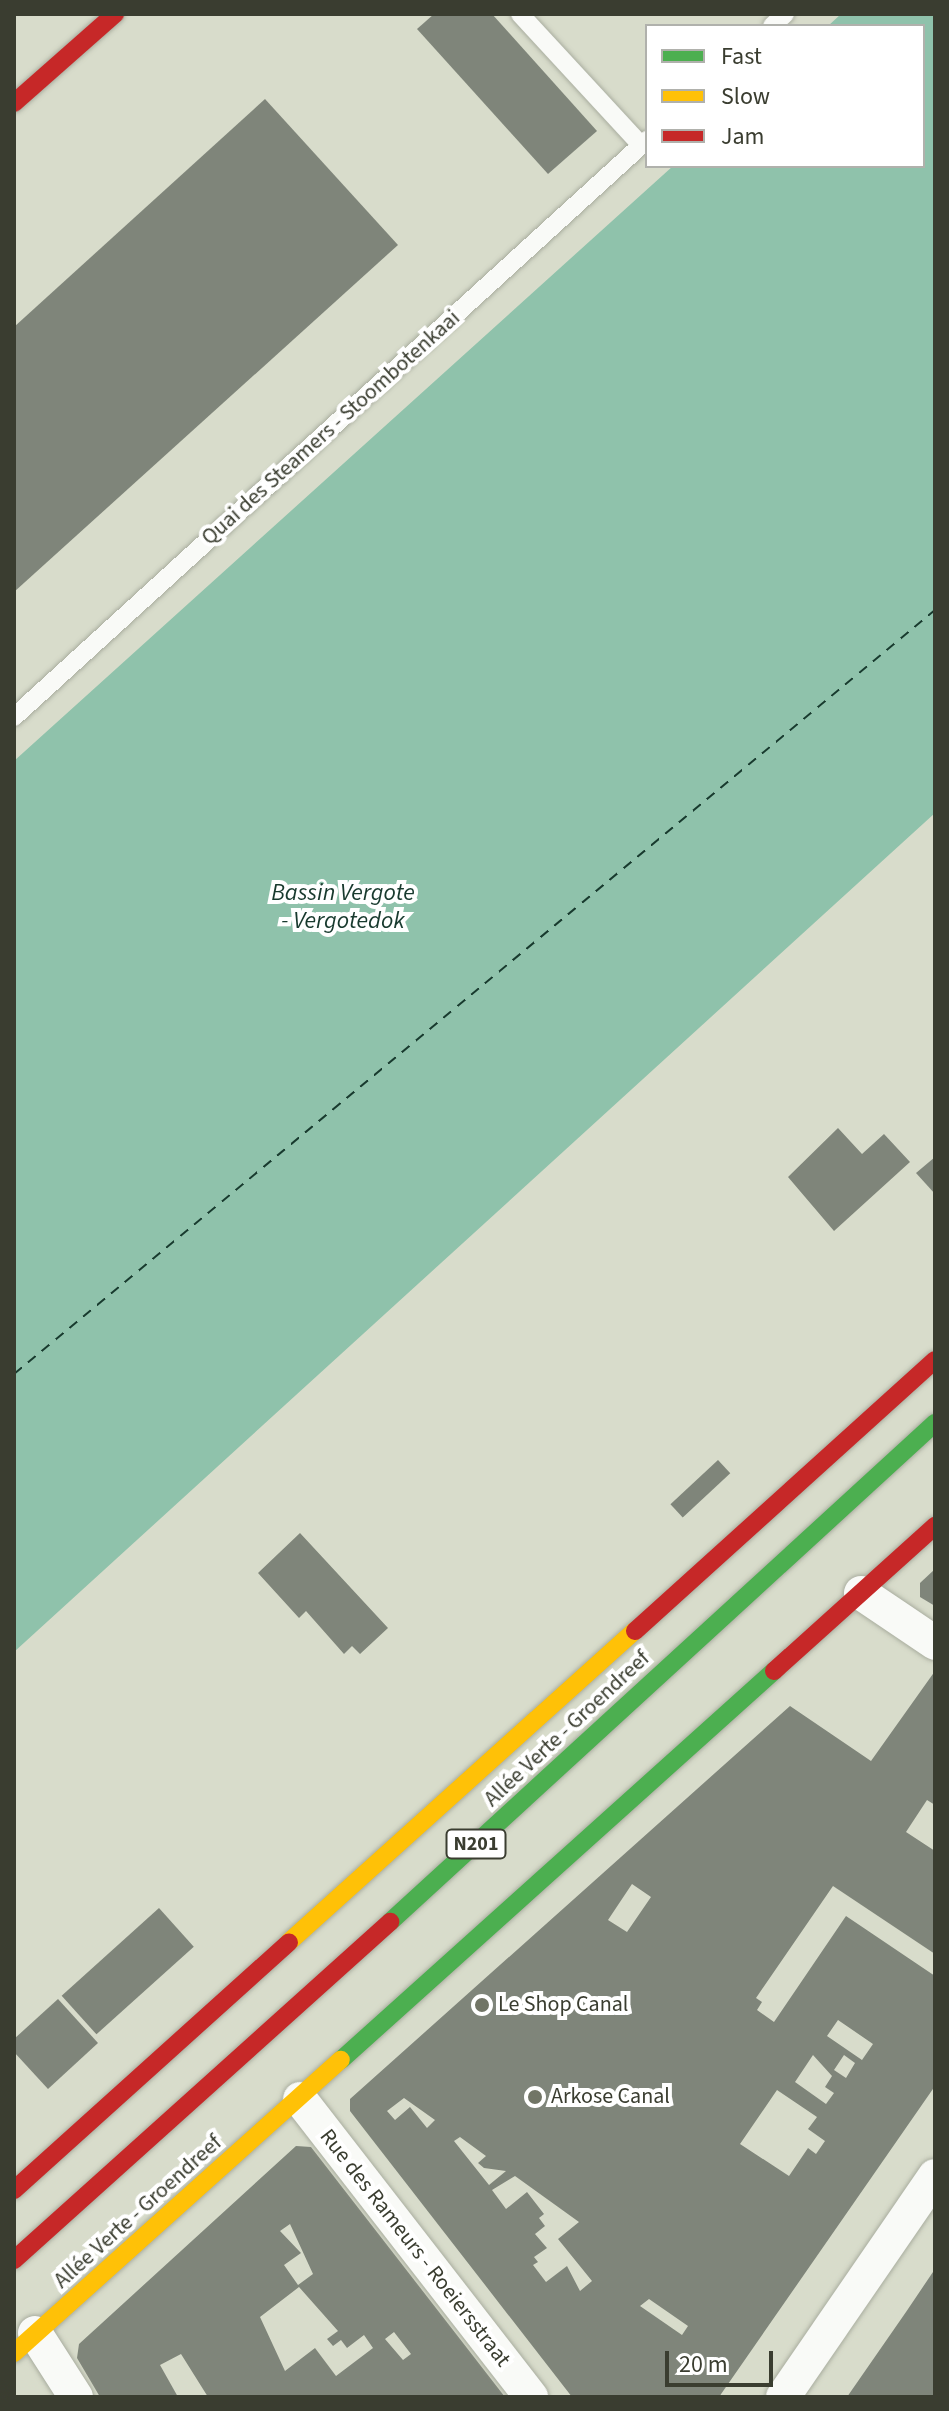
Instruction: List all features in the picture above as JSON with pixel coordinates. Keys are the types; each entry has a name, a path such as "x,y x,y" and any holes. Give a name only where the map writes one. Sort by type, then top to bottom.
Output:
{"main road":[{"path":"14,103 115,14"},
{"name":"Allée Verte - Groendreef","path":"14,2190 935,1360"},
{"name":"Allée Verte - Groendreef","path":"14,2260 568,1762 935,1423"},
{"name":"Allée Verte - Groendreef","path":"25,2343 935,1526"}],"street":[{"path":"861,1593 935,1643"},
{"name":"Rue des Rameurs - Roeiersstraat","path":"300,2099 531,2397"},
{"path":"783,2397 935,2176"},
{"path":"25,2343 76,2397"}],"lane":[{"path":"520,14 644,143"},
{"name":"Quai des Steamers - Stoombotenkaai","path":"14,717 644,143"}],"water":[{"name":"Bassin Vergote - Vergotedok","path":"841,14 935,14 935,813 14,1652 14,761 671,168 925,168 925,24 830,24"}],"building":[{"path":"434,14 492,14 597,131 548,174 417,29"},
{"path":"265,99 398,245 14,592 14,327"},
{"path":"838,1128 862,1154 884,1134 910,1162 834,1231 788,1177"},
{"path":"935,1157 935,1194 916,1173"},
{"path":"718,1460 730,1473 683,1517 670,1504"},
{"path":"300,1533 388,1628 360,1654 352,1646 344,1654 306,1611 299,1618 258,1573"},
{"path":"935,1569 935,1606 920,1597 920,1583"},
{"path":"935,1671 935,1805 927,1800 906,1832 935,1851 935,1954 833,1886 756,1998 762,2002 757,2010 774,2022 846,1916 935,1976 935,2086 719,2397 572,2397 350,2111 350,2099 790,1706 871,1761","holes":["632,1884 651,1897 627,1932 608,1920","838,2020 873,2044 862,2060 827,2036","813,2055 832,2076 825,2087 834,2093 826,2104 795,2082","844,2055 855,2063 846,2078 834,2070","777,2090 817,2117 808,2129 825,2141 816,2154 808,2148 789,2176 740,2144","404,2098 435,2120 427,2128 410,2107 395,2120 387,2111","460,2137 486,2156 478,2163 484,2168 506,2171 489,2185 454,2141","515,2176 579,2222 558,2239 592,2281 580,2291 567,2266 546,2282 533,2265 538,2262 534,2257 547,2248 535,2234 545,2226 539,2218 544,2214 527,2192 506,2209 492,2190","649,2299 688,2326 682,2335 640,2306"]},
{"path":"159,1908 194,1947 96,2034 62,1996"},
{"path":"58,1999 98,2043 48,2089 14,2052 14,2039"},
{"path":"296,2146 311,2147 505,2397 208,2397 181,2354 160,2365 178,2397 100,2397 77,2358 79,2344","holes":["290,2224 313,2274 298,2285 284,2265 301,2253 280,2231","299,2287 338,2331 327,2339 333,2346 341,2340 347,2348 364,2335 373,2348 336,2376 315,2348 285,2371 260,2317","394,2332 411,2354 403,2360 385,2339"]},
{"path":"935,2269 935,2397 847,2397 906,2312"}],"ferry route":[{"path":"14,1374 935,610"}],"traffic: fast":[{"path":"390,1922 935,1423"},
{"path":"341,2060 774,1671"}],"traffic: slow":[{"path":"289,1942 635,1631"},
{"path":"14,2353 341,2060"}],"traffic: jam":[{"path":"14,103 115,14"},
{"path":"635,1631 935,1360"},
{"path":"774,1671 935,1526"},
{"path":"14,2260 390,1922"},
{"path":"14,2190 289,1942"}],"place":[{"name":"Le Shop Canal","path":"482,2005"},
{"name":"Arkose Canal","path":"535,2097"}]}
